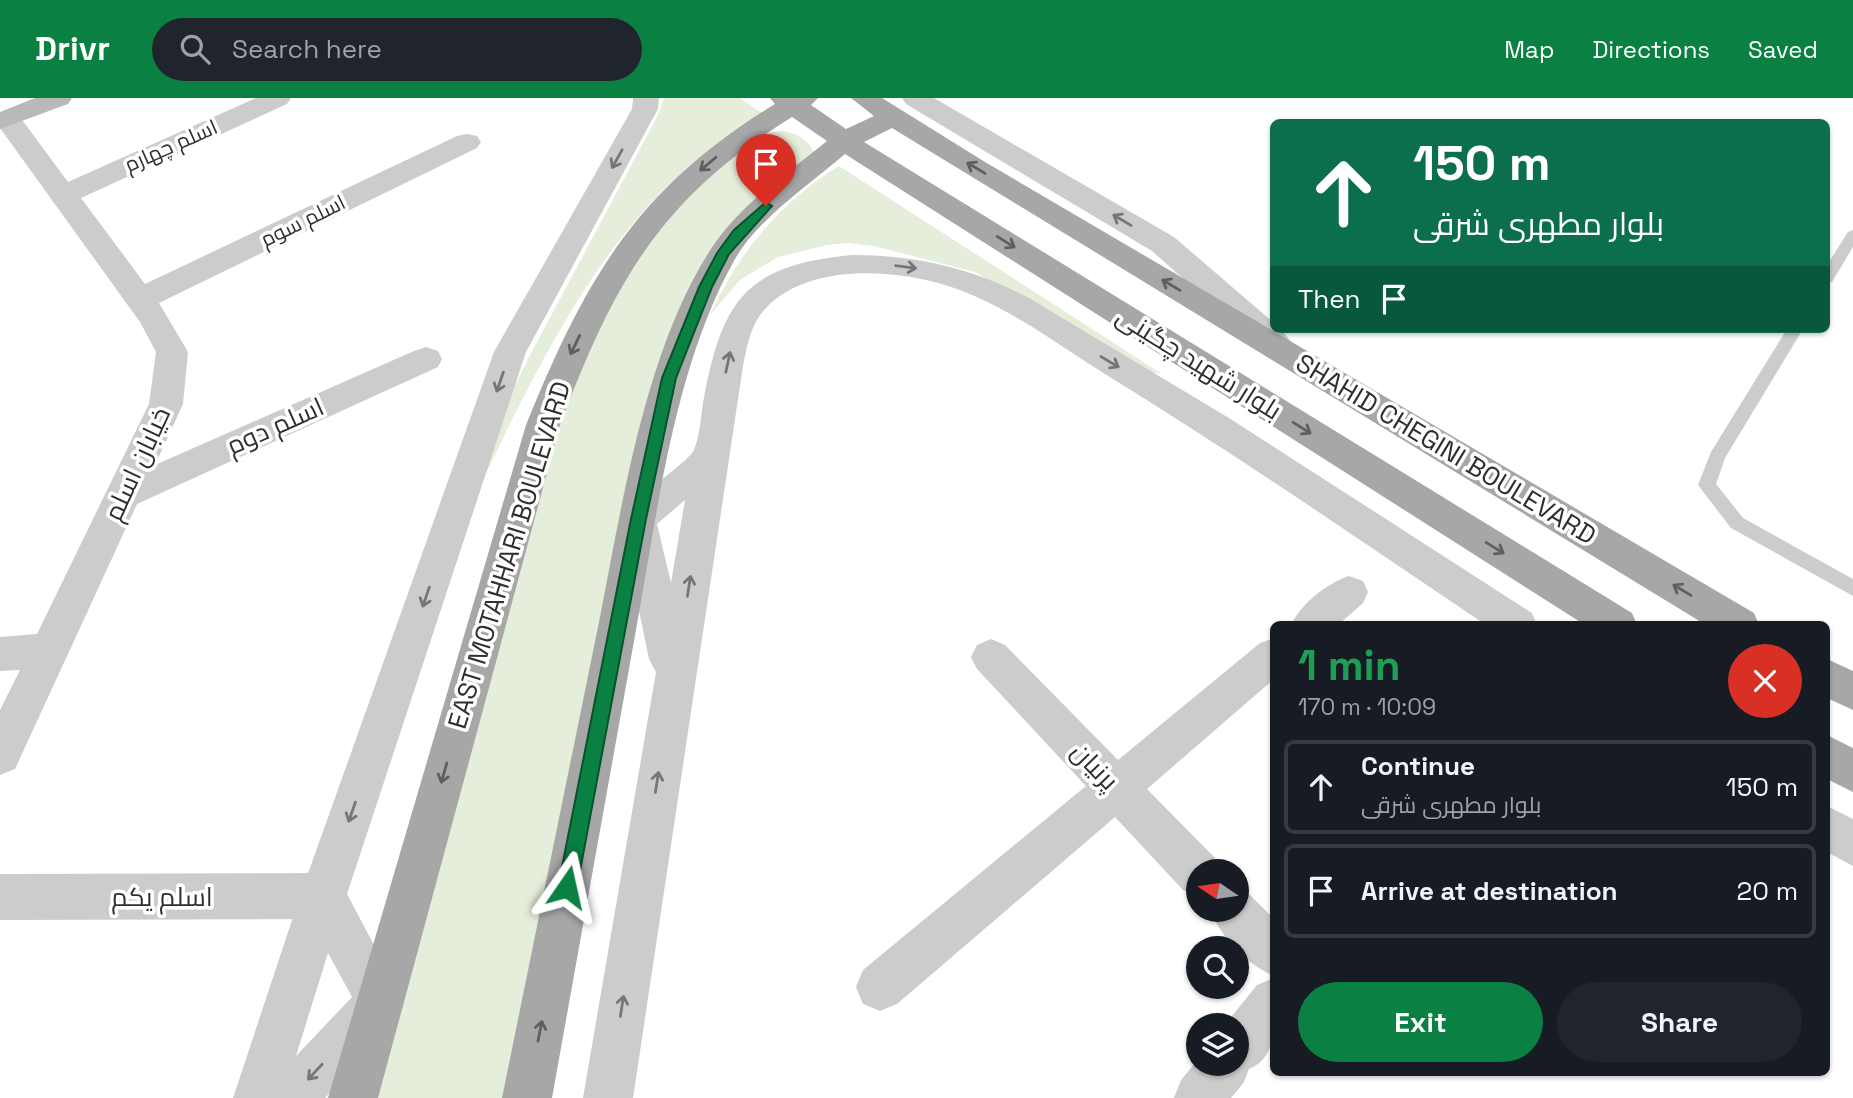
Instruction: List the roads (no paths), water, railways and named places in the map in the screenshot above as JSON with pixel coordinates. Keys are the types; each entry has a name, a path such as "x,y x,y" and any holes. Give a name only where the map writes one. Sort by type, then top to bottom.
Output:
{"main road":[{"path":"4,120 59,98"},
{"name":"SHAHID CHEGINI BOULEVARD","path":"864,98 904,107 1289,355 1733,621"},
{"name":"بلوار شهید چگینی","path":"794,100 844,141 1612,621"},
{"name":"EAST MOTAHHARI BOULEVARD","path":"353,1098 543,425 566,365 599,297 637,238 669,198 712,159 794,100"},
{"path":"527,1098 638,519 669,378 705,287 723,253 738,233 844,141 904,107"},
{"path":"1830,679 1853,692"},
{"path":"1830,757 1853,772"}],"street":[{"name":"اسلم چهارم","path":"63,195 278,98"},
{"path":"258,1098 323,896 510,352 645,109 646,98"},
{"name":"خیابان اسلم","path":"0,755 166,404 172,352 140,299 4,120"},
{"name":"اسلم سوم","path":"140,299 467,142"},
{"path":"608,1098 710,458 733,337 755,300 772,286 811,272 858,265 918,269 958,279 997,295 1174,400 1512,621"},
{"name":"اسلم دوم","path":"124,494 426,359"},
{"path":"674,678 638,519 710,458"},
{"path":"1315,621 1349,592"},
{"path":"0,654 49,650"},
{"name":"پرنیان","path":"991,657 1186,861"},
{"path":"880,987 1270,658"},
{"path":"1830,829 1853,844"},
{"path":"291,1098 380,1002 323,896"},
{"name":"اسلم یکم","path":"0,897 323,896"},
{"path":"1244,922 1270,949"},
{"path":"1249,1034 1270,1007"},
{"path":"1199,1098 1216,1076"}],"lane":[{"path":"1830,273 1853,235"},
{"path":"1794,333 1717,457 1707,485 1737,523 1853,587"}]}
